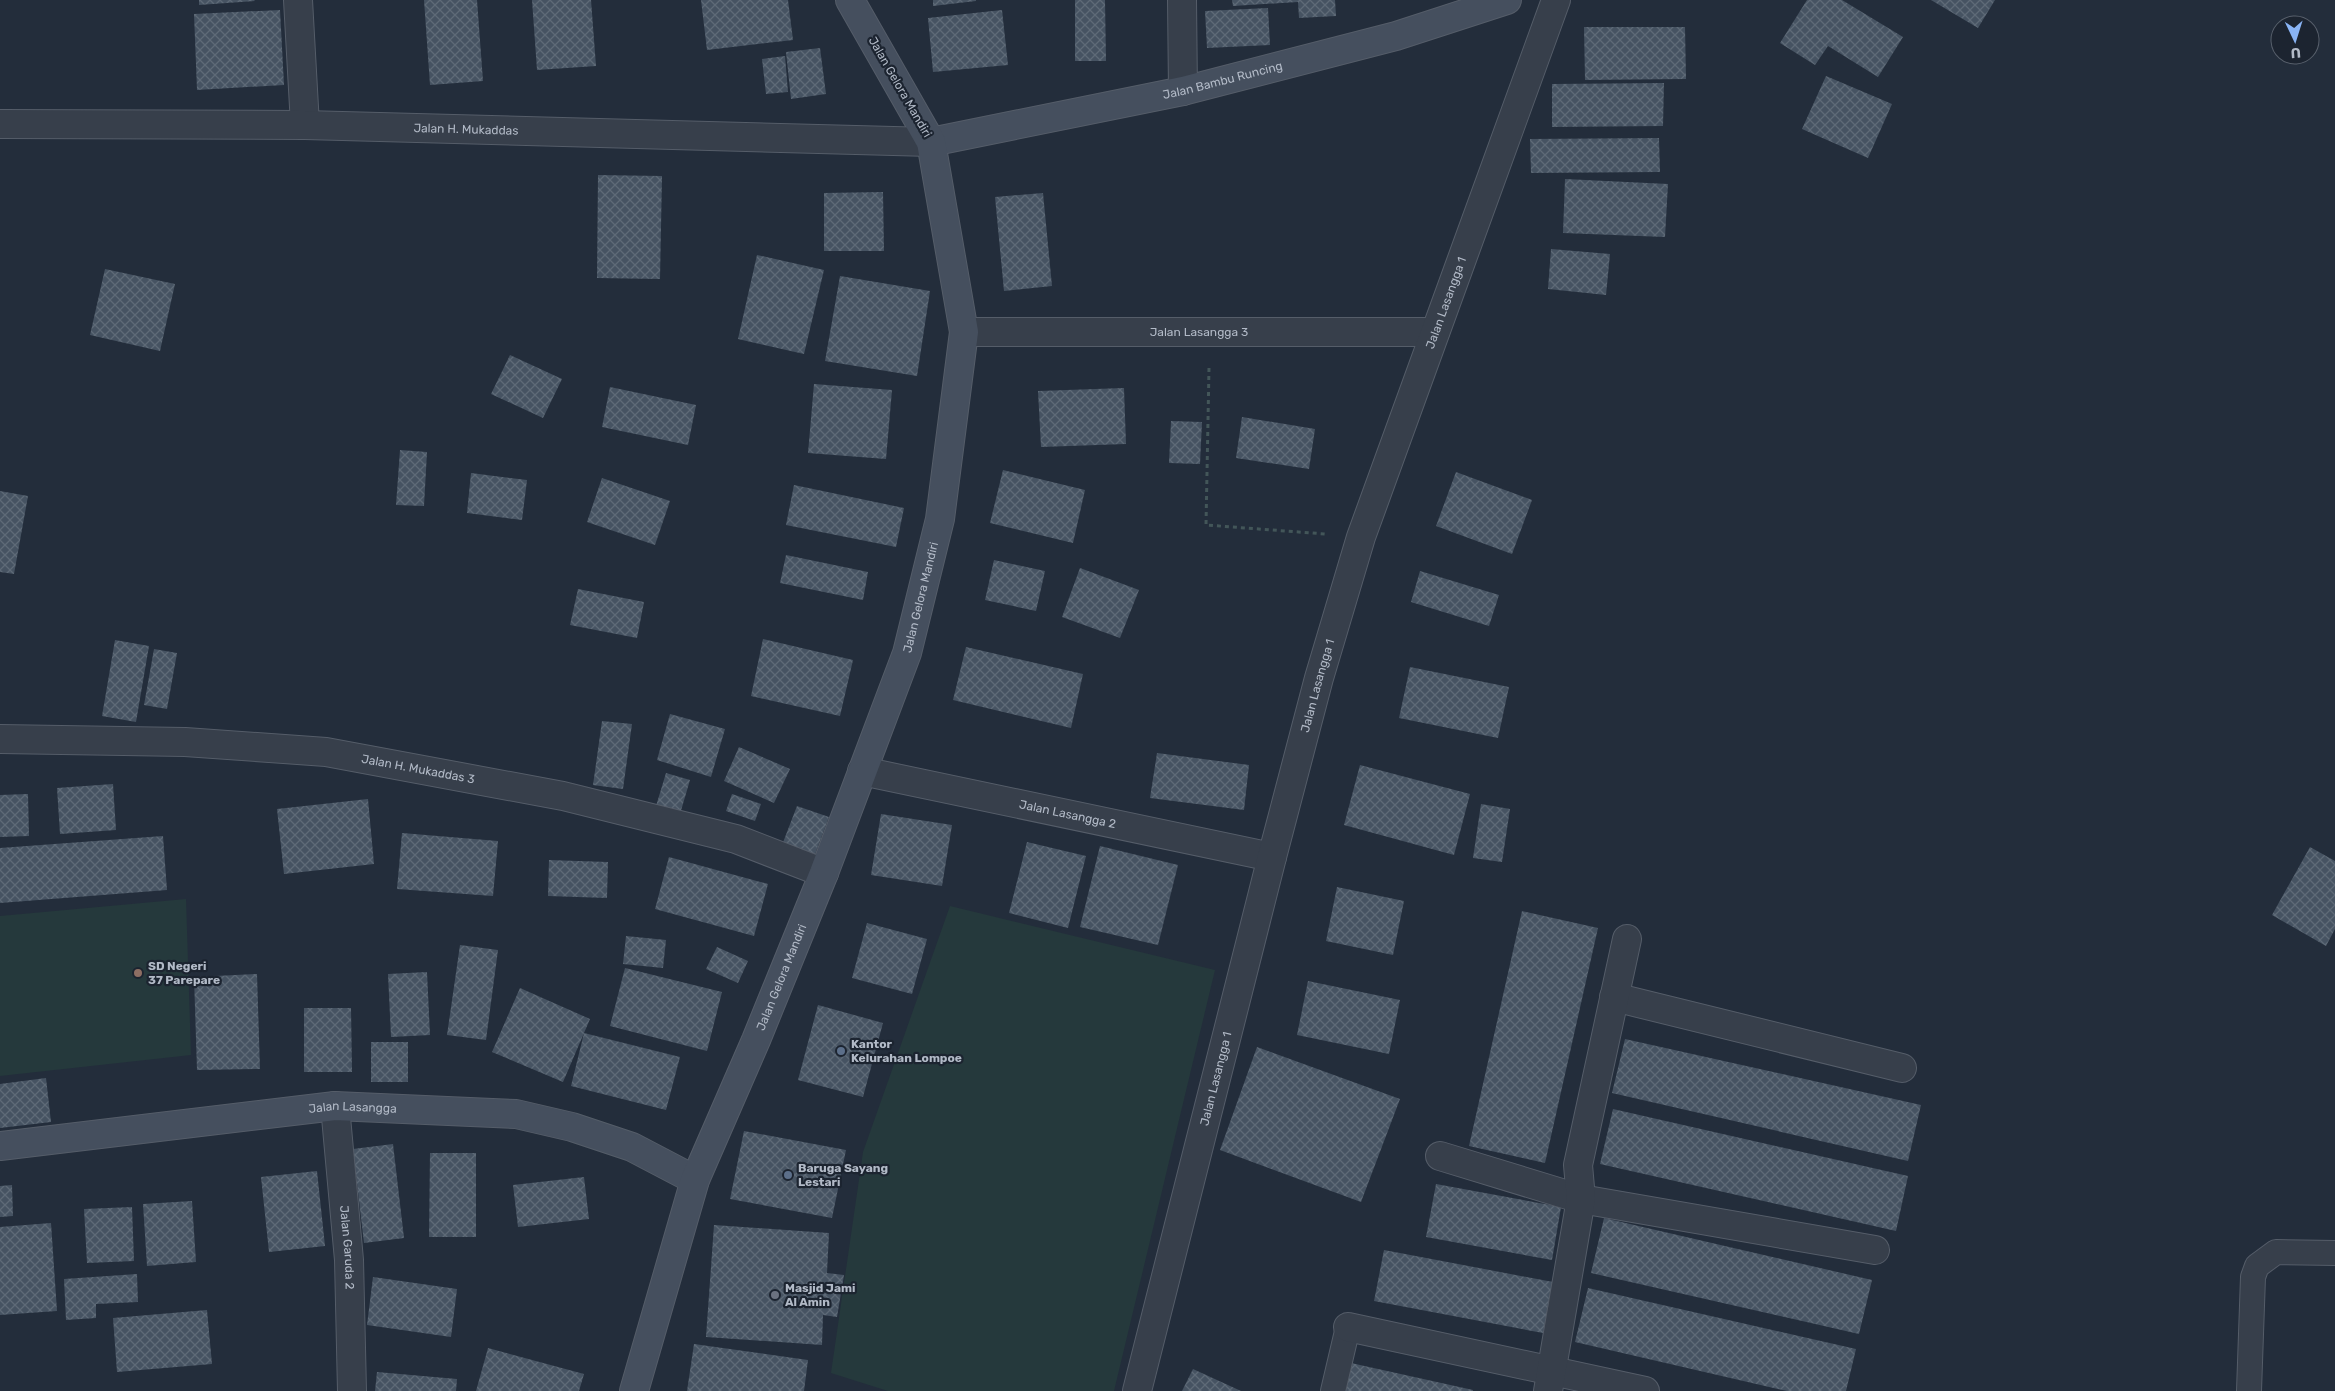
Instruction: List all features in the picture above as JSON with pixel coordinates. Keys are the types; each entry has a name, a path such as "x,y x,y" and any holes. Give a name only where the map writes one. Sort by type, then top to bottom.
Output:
{"street":[{"path":"298,0 305,125"},
{"name":"Jalan Gelora Mandiri","path":"634,1391 695,1180 756,1040 824,873 907,653 940,519 964,332 931,142 850,0"},
{"path":"1182,0 1183,92"},
{"name":"Jalan Bambu Runcing","path":"931,142 1183,92 1396,36 1507,0"},
{"name":"Jalan Lasangga 1","path":"1137,1391 1272,857 1319,678 1361,537 1556,0"},
{"name":"Jalan H. Mukaddas","path":"0,124 305,125 931,142"},
{"name":"Jalan Lasangga 3","path":"964,332 1209,330 1434,332"},
{"name":"Jalan H. Mukaddas 3","path":"0,739 185,742 326,752 563,796 736,839 824,873"},
{"name":"Jalan Lasangga 2","path":"862,772 1272,857"},
{"path":"1550,1380 1581,1199 1578,1165 1626,939"},
{"path":"1614,997 1902,1068"},
{"name":"Jalan Lasangga","path":"0,1146 334,1106 516,1114 572,1127 632,1147 695,1180"},
{"name":"Jalan Garuda 2","path":"334,1106 349,1260 352,1391"},
{"path":"1440,1156 1581,1199 1875,1250"},
{"path":"1348,1326 1550,1380 1645,1391"}],"lane":[{"path":"2249,1391 2253,1277 2256,1266 2276,1252 2335,1253"},
{"path":"1333,1391 1348,1326"}],"path":[{"path":"1209,330 1206,525 1361,537"}],"green space":[{"path":"186,899 191,1055 0,1076 0,916"},
{"path":"950,906 1215,970 1114,1391 888,1391 831,1373 863,1152"}],"building":[{"path":"199,0 254,0 255,1 199,5"},
{"path":"424,0 477,0 483,81 430,85"},
{"path":"532,0 591,0 596,66 537,70"},
{"path":"701,0 788,0 793,40 707,50"},
{"path":"933,0 976,0 976,1 933,6"},
{"path":"1075,0 1105,0 1106,61 1075,61"},
{"path":"1232,0 1335,0 1336,16 1299,18 1298,2 1233,6"},
{"path":"1807,0 1842,0 1903,37 1878,77 1828,46 1815,65 1780,43"},
{"path":"1931,0 1995,0 1978,28"},
{"path":"1268,8 1270,45 1207,48 1205,11"},
{"path":"280,10 284,85 197,90 194,14"},
{"path":"1002,10 1008,65 933,72 928,18"},
{"path":"1584,27 1685,27 1686,79 1585,80"},
{"path":"820,48 826,94 791,99 786,52"},
{"path":"785,56 788,92 766,94 762,59"},
{"path":"1826,76 1892,104 1868,158 1802,129"},
{"path":"1664,83 1663,126 1552,127 1552,84"},
{"path":"1659,138 1660,172 1531,173 1530,139"},
{"path":"598,175 662,176 660,279 597,278"},
{"path":"1565,179 1668,184 1665,237 1563,233"},
{"path":"883,192 884,251 824,251 824,193"},
{"path":"1043,193 1052,286 1004,291 995,197"},
{"path":"1551,249 1610,254 1606,295 1548,289"},
{"path":"757,255 824,270 804,354 738,339"},
{"path":"105,269 175,284 160,351 90,335"},
{"path":"840,276 930,291 917,376 825,361"},
{"path":"510,355 562,379 543,418 491,394"},
{"path":"814,384 892,390 886,459 808,453"},
{"path":"610,387 696,405 688,445 602,427"},
{"path":"1124,388 1126,444 1041,447 1038,391"},
{"path":"1242,417 1315,429 1309,469 1236,458"},
{"path":"1171,421 1202,422 1200,464 1169,463"},
{"path":"400,450 427,452 424,506 396,505"},
{"path":"1003,470 1085,490 1073,543 990,523"},
{"path":"1456,472 1532,500 1512,554 1436,526"},
{"path":"471,473 527,480 522,520 467,513"},
{"path":"602,478 670,501 655,545 587,522"},
{"path":"794,485 904,508 896,547 786,525"},
{"path":"0,491 28,496 14,574 0,572"},
{"path":"786,555 868,572 863,600 780,583"},
{"path":"994,560 1045,571 1036,611 985,600"},
{"path":"1080,568 1139,590 1120,638 1062,617"},
{"path":"1420,571 1499,595 1489,626 1411,602"},
{"path":"578,589 644,602 637,638 570,625"},
{"path":"763,639 853,660 840,716 751,696"},
{"path":"115,640 149,646 136,722 102,716"},
{"path":"966,647 1083,674 1071,728 953,700"},
{"path":"154,649 177,653 167,709 144,705"},
{"path":"1410,667 1509,687 1498,738 1399,718"},
{"path":"670,714 725,729 711,777 657,760"},
{"path":"602,721 632,724 623,789 593,785"},
{"path":"739,747 790,769 774,803 724,781"},
{"path":"1157,753 1249,765 1244,810 1150,798"},
{"path":"1360,765 1470,794 1454,855 1344,825"},
{"path":"666,773 690,780 680,814 656,806"},
{"path":"113,784 116,830 60,834 57,788"},
{"path":"28,794 29,836 0,837 0,795"},
{"path":"732,794 761,804 755,821 726,811"},
{"path":"368,799 374,864 284,874 277,809"},
{"path":"1481,804 1510,809 1502,862 1473,858"},
{"path":"797,806 829,817 814,857 782,845"},
{"path":"881,814 952,825 942,886 871,875"},
{"path":"402,833 498,841 493,896 397,889"},
{"path":"163,836 167,890 0,903 0,848"},
{"path":"1027,842 1086,856 1068,928 1009,913"},
{"path":"1100,846 1178,865 1158,945 1080,927"},
{"path":"2310,847 2335,861 2335,929 2326,946 2272,915"},
{"path":"669,857 768,884 754,936 655,909"},
{"path":"549,860 608,862 607,898 548,896"},
{"path":"1337,887 1404,901 1393,955 1326,941"},
{"path":"1522,911 1598,928 1545,1163 1469,1146"},
{"path":"867,923 927,939 912,994 852,978"},
{"path":"626,936 666,940 663,968 623,964"},
{"path":"460,945 498,950 486,1040 447,1035"},
{"path":"717,947 748,961 738,983 706,969"},
{"path":"625,968 722,992 707,1051 610,1026"},
{"path":"427,972 430,1035 391,1037 388,974"},
{"path":"257,974 260,1069 197,1070 194,977"},
{"path":"1308,981 1400,1000 1389,1054 1297,1035"},
{"path":"520,988 590,1019 563,1082 492,1052"},
{"name":"Kantor Kelurahan Lompoe","path":"818,1005 883,1023 863,1097 798,1080"},
{"path":"304,1008 351,1008 352,1072 304,1072"},
{"path":"584,1033 680,1057 666,1110 571,1086"},
{"path":"1625,1039 1921,1105 1908,1161 1612,1093"},
{"path":"371,1042 408,1042 408,1082 371,1082"},
{"path":"1257,1047 1400,1099 1361,1202 1220,1150"},
{"path":"46,1078 51,1122 0,1128 0,1084"},
{"path":"1613,1109 1908,1176 1896,1231 1600,1164"},
{"name":"Baruga Sayang Lestari","path":"744,1131 846,1150 832,1218 730,1199"},
{"path":"393,1144 404,1238 364,1243 353,1149"},
{"path":"430,1153 476,1153 476,1237 429,1237"},
{"path":"317,1171 325,1246 269,1252 261,1177"},
{"path":"584,1177 589,1219 518,1227 513,1185"},
{"path":"1436,1184 1561,1207 1552,1260 1426,1237"},
{"path":"12,1185 13,1216 0,1217 0,1186"},
{"path":"192,1201 196,1262 147,1266 143,1204"},
{"path":"132,1207 134,1261 87,1263 84,1209"},
{"path":"1604,1218 1872,1280 1859,1334 1591,1273"},
{"path":"51,1223 57,1311 0,1315 0,1227"},
{"name":"Masjid Jami Al Amin","path":"714,1225 829,1233 827,1273 844,1275 837,1317 823,1315 822,1345 706,1337"},
{"path":"1384,1250 1553,1282 1543,1333 1374,1301"},
{"path":"137,1274 138,1302 96,1304 96,1318 66,1320 64,1279"},
{"path":"373,1277 457,1289 451,1337 367,1325"},
{"path":"1588,1288 1856,1349 1846,1391 1787,1391 1575,1342"},
{"path":"207,1310 212,1364 117,1372 113,1318"},
{"path":"694,1344 808,1360 804,1391 687,1391"},
{"path":"488,1348 584,1374 579,1391 476,1391"},
{"path":"1351,1363 1473,1390 1473,1391 1344,1391"},
{"path":"1193,1369 1241,1391 1182,1391"},
{"path":"377,1372 457,1379 456,1391 375,1391"}],"place":[{"name":"SD Negeri 37 Parepare","path":"138,973"},
{"name":"Kantor Kelurahan Lompoe","path":"841,1051"},
{"name":"Baruga Sayang Lestari","path":"788,1175"},
{"name":"Masjid Jami Al Amin","path":"775,1295"}]}
